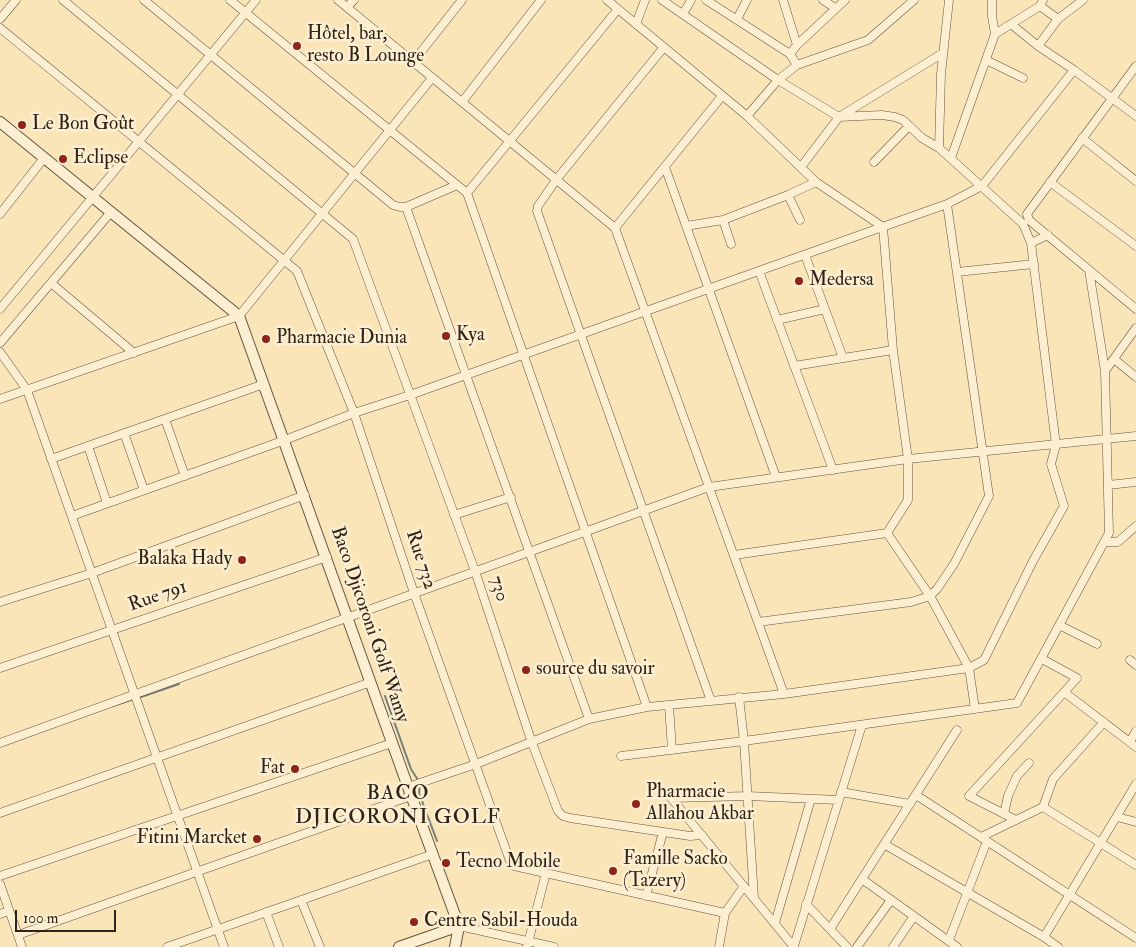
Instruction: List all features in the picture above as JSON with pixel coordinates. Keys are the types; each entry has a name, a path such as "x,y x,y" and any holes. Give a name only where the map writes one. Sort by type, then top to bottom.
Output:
{"street":[{"path":"0,19 16,0"},
{"path":"63,0 322,214"},
{"path":"144,0 393,205 406,207 457,185"},
{"path":"230,0 467,193 647,707"},
{"path":"0,309 256,0"},
{"path":"338,0 615,228 784,694"},
{"path":"347,7 354,0"},
{"path":"413,62 462,0"},
{"path":"462,102 541,0"},
{"path":"607,0 747,116 816,182 883,227"},
{"path":"636,24 645,0"},
{"path":"18,935 198,872 410,792 589,719 647,707 784,694 969,668 984,660 1033,561 1064,506 1051,464 1056,445 1031,243 1023,224 951,158 922,138 903,120 888,116 838,117 778,80 662,0"},
{"path":"682,14 691,0"},
{"path":"706,0 790,54 797,65"},
{"path":"737,19 747,0"},
{"path":"782,0 797,45"},
{"path":"823,0 835,8"},
{"path":"790,54 797,45 845,0"},
{"path":"747,116 778,80 797,65 868,40 914,0"},
{"path":"939,148 943,53 949,0"},
{"path":"951,158 995,34 992,0"},
{"path":"1038,46 1058,19 1083,0"},
{"path":"995,34 1041,3 1058,19"},
{"path":"467,193 618,9"},
{"path":"1011,24 1038,46 1136,116"},
{"path":"0,28 284,260"},
{"path":"664,47 556,180 538,206 537,211 711,701"},
{"path":"801,167 838,117 943,53"},
{"path":"986,60 1023,78"},
{"path":"1136,66 1027,214 1029,220 1136,309"},
{"path":"72,516 285,440 354,413 581,335 947,204 982,186 1074,70"},
{"path":"0,399 239,316 432,78"},
{"path":"615,228 722,96"},
{"path":"0,122 239,316"},
{"path":"874,162 909,126"},
{"path":"1082,138 1136,181"},
{"path":"0,214 44,158"},
{"path":"665,167 776,477"},
{"path":"686,226 723,220 816,182"},
{"path":"1050,182 1136,246"},
{"path":"788,195 800,220"},
{"path":"758,622 911,602 930,596 954,564 989,496 947,204"},
{"path":"406,207 589,719"},
{"path":"0,343 111,212"},
{"name":"730","path":"322,214 353,239 475,571 532,742 558,811 563,816 690,836 702,835"},
{"path":"723,220 731,244"},
{"path":"734,555 887,533 908,500 908,459 893,350 883,227"},
{"path":"1031,243 1048,235"},
{"path":"805,255 843,358"},
{"name":"Rue 732","path":"284,260 297,271 354,413 414,593 510,862 514,866 546,873"},
{"path":"957,272 1034,264"},
{"path":"621,756 1017,704 1061,626 1109,533 1105,371 1089,270"},
{"path":"759,271 833,470"},
{"path":"51,282 134,352"},
{"path":"777,320 825,309"},
{"name":"Baco Djicoroni Golf Wamy","path":"239,316 459,926"},
{"path":"1105,371 1136,328"},
{"path":"794,366 893,350"},
{"path":"0,352 27,390 224,947"},
{"path":"1114,359 1136,377"},
{"path":"51,459 264,384"},
{"path":"165,419 185,476"},
{"path":"124,433 144,490"},
{"path":"0,743 709,487 908,459 1136,436"},
{"path":"88,446 107,503"},
{"path":"1108,485 1136,482"},
{"path":"0,602 92,573 304,495"},
{"path":"454,516 511,497"},
{"path":"1104,542 1118,542 1136,526"},
{"path":"887,533 930,596 969,668 975,709"},
{"name":"Rue 791","path":"0,668 327,557"},
{"path":"1061,626 1097,644"},
{"path":"1016,820 969,796 1077,678 1042,659"},
{"path":"0,813 371,682"},
{"path":"1064,692 1133,744 1136,732"},
{"path":"739,697 744,741 754,898"},
{"path":"669,706 672,750"},
{"path":"949,940 984,839 1043,807 1053,779 1104,722"},
{"path":"794,947 862,725"},
{"path":"830,929 957,730"},
{"path":"0,876 392,743"},
{"path":"1004,814 1008,796 1017,776 1029,763"},
{"path":"1044,937 1136,784"},
{"path":"916,795 1136,938"},
{"path":"794,947 671,798 748,796 810,799 840,796 910,804"},
{"path":"775,923 810,799"},
{"path":"1043,807 1136,866"},
{"path":"1116,817 1136,822"},
{"path":"646,896 662,832"},
{"path":"884,844 1058,947"},
{"path":"167,947 433,854"},
{"path":"528,944 546,873 725,913"},
{"path":"862,879 949,940 956,947"},
{"path":"0,884 22,947"},
{"path":"718,947 725,913 744,886"},
{"path":"301,900 320,947"},
{"path":"857,947 892,900"},
{"path":"806,904 847,947"},
{"path":"0,914 10,910"},
{"path":"266,912 280,947"},
{"path":"893,947 914,916"},
{"path":"455,947 459,926"},
{"path":"399,947 459,926 528,944 554,947"},
{"path":"782,947 785,936"}],"waterway":[{"path":"138,698 179,684"},
{"path":"385,696 411,769 418,780"},
{"path":"113,706 134,699"},
{"path":"420,784 419,793 437,841"}],"place":[{"name":"Hôtel, bar, resto B Lounge","path":"297,46"},
{"name":"Le Bon Goût","path":"22,125"},
{"name":"Eclipse","path":"63,159"},
{"name":"Medersa","path":"799,281"},
{"name":"Kya","path":"446,336"},
{"name":"Pharmacie Dunia","path":"266,339"},
{"name":"Balaka Hady","path":"242,560"},
{"name":"source du savoir","path":"526,670"},
{"name":"Fat","path":"295,769"},
{"name":"Pharmacie Allahou Akbar","path":"636,804"},
{"name":"Fitini Marcket","path":"257,839"},
{"name":"Tecno Mobile","path":"446,863"},
{"name":"Famille Sacko (Tazery)","path":"613,871"},
{"name":"Centre Sabil-Houda","path":"414,922"}],"district":[{"name":"BACO DJICORONI GOLF","path":"398,806"}]}
